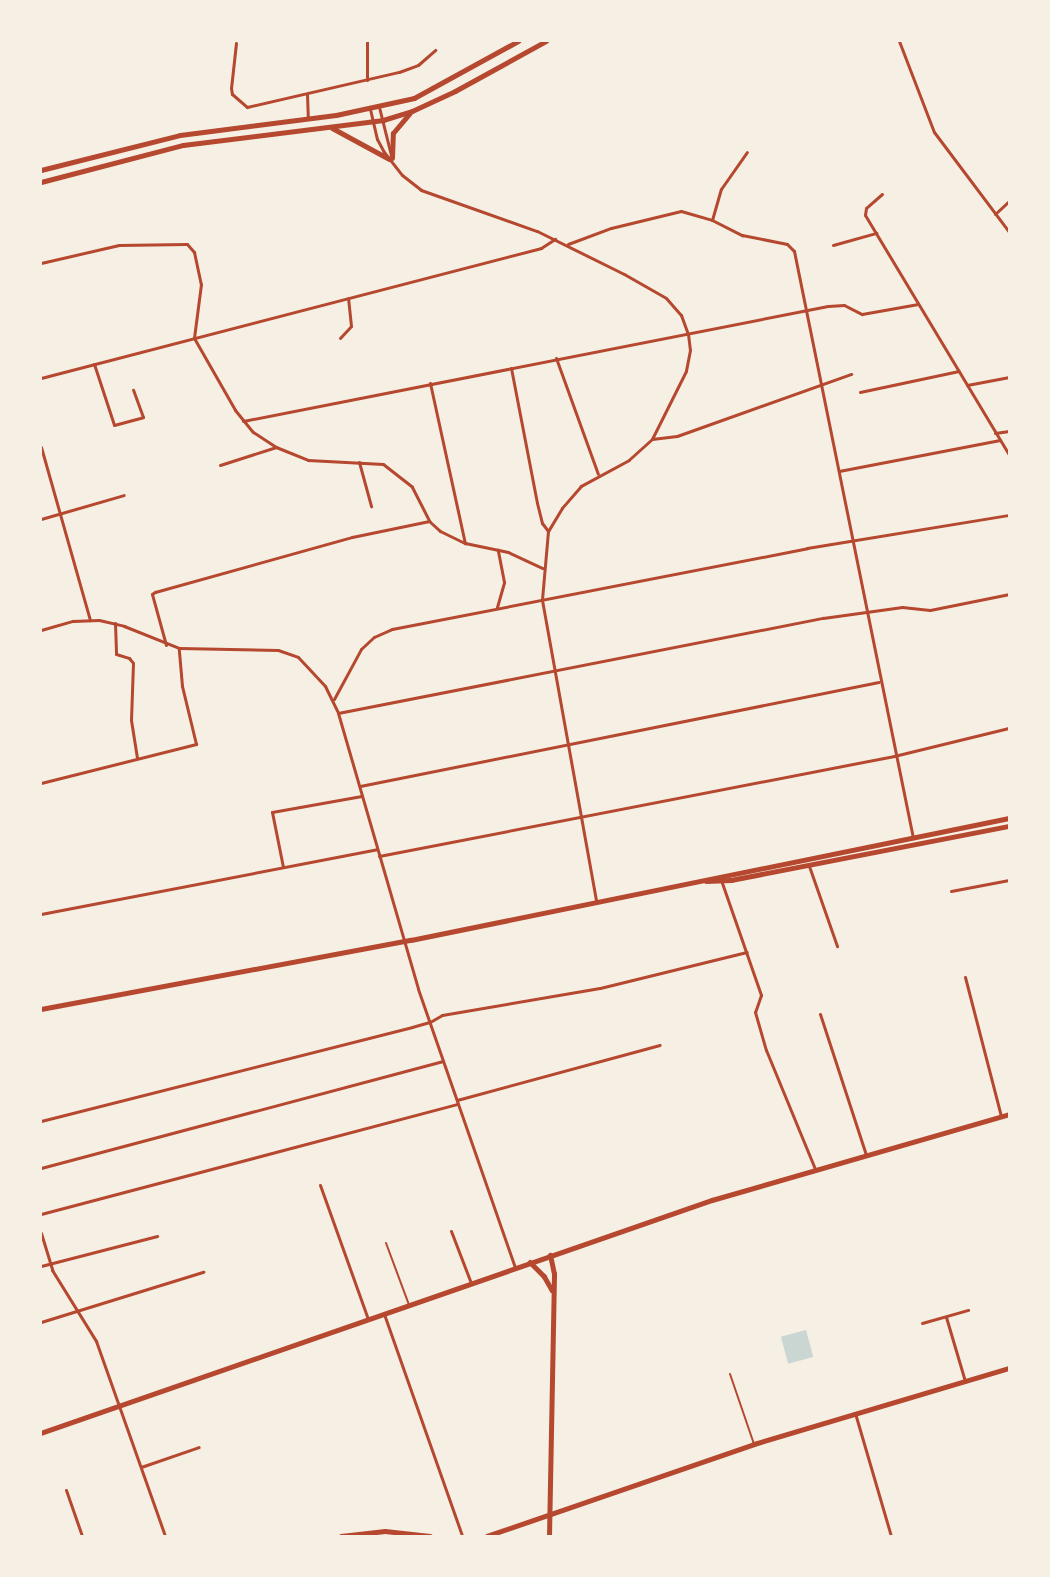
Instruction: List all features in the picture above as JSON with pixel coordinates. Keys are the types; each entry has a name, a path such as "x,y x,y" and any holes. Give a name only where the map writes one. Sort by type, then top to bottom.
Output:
{"main road":[{"path":"41,170 180,135 370,109 414,98 518,41"},
{"path":"41,182 183,145 332,128 383,120 412,111 546,41"},
{"path":"332,128 390,158 395,128 412,111"}],"street":[{"path":"367,80 368,41"},
{"path":"900,41 934,132 1009,232"},
{"path":"236,43 231,88 232,94 244,107 367,80 415,67 434,50"},
{"path":"307,94 308,118"},
{"path":"379,107 390,158"},
{"path":"370,109 377,139 397,169 421,190 555,239 666,298 681,315 688,334 690,350 686,372 652,439 628,460 598,474 570,497 548,531 543,568 542,600 552,671 596,901"},
{"path":"712,220 721,189 748,152"},
{"path":"882,194 865,212 1009,455"},
{"path":"995,214 1009,201"},
{"path":"567,245 586,235 674,212 688,212 712,220 742,235 778,242 791,248 796,255 865,612 912,838"},
{"path":"833,245 876,233"},
{"path":"41,378 541,248 555,239"},
{"path":"41,263 119,245 187,244 194,252 201,284 194,338 243,421 276,447 321,462 383,464 404,479 415,492 429,521 465,543 498,550 543,568"},
{"path":"340,338 351,326 348,298"},
{"path":"243,421 556,358 841,305 866,314 918,304"},
{"path":"556,358 598,474"},
{"path":"94,364 114,425 143,417 133,390"},
{"path":"511,368 537,503 542,523 548,531"},
{"path":"860,392 958,371"},
{"path":"652,439 677,436 850,374"},
{"path":"967,385 1009,377"},
{"path":"430,384 465,543"},
{"path":"996,433 1009,431"},
{"path":"839,471 1000,440"},
{"path":"41,447 90,620"},
{"path":"220,465 276,447"},
{"path":"359,462 370,506"},
{"path":"41,519 124,495"},
{"path":"334,699 355,656 383,632 497,607 852,541 1009,515"},
{"path":"166,645 152,594 352,537 429,521"},
{"path":"497,607 504,582 498,550"},
{"path":"338,713 865,612 902,607 930,610 1009,594"},
{"path":"41,630 90,620 115,623 166,645 179,648 260,648 290,653 317,675 334,699 403,940 515,1268"},
{"path":"115,623 116,654 129,658 133,664 132,720 137,758"},
{"path":"41,783 196,744 182,686 179,648"},
{"path":"360,786 879,682"},
{"path":"379,856 894,756 1009,728"},
{"path":"283,867 272,812 362,796"},
{"path":"41,1009 403,940 1009,818"},
{"path":"702,881 722,882 1009,826"},
{"path":"858,848 861,856"},
{"path":"41,914 377,849"},
{"path":"809,866 837,946"},
{"path":"719,875 761,995 755,1016 815,1170"},
{"path":"951,891 1009,880"},
{"path":"41,1121 430,1022 442,1015 600,988 746,952"},
{"path":"965,977 1001,1116"},
{"path":"820,1014 866,1155"},
{"path":"457,1100 660,1045"},
{"path":"41,1168 443,1060"},
{"path":"41,1214 458,1104"},
{"path":"41,1433 550,1255 815,1170 1009,1114"},
{"path":"320,1185 368,1319"},
{"path":"451,1231 471,1283"},
{"path":"41,1233 50,1264 76,1311 96,1341 165,1536"},
{"path":"41,1266 156,1236"},
{"path":"549,1536 554,1274 550,1255"},
{"path":"530,1262 544,1276 553,1291"},
{"path":"41,1322 204,1272"},
{"path":"922,1324 968,1310"},
{"path":"384,1313 462,1536"},
{"path":"946,1317 965,1381"},
{"path":"487,1536 550,1516 754,1444 855,1412 1009,1368"},
{"path":"855,1412 891,1536"},
{"path":"141,1467 199,1447"},
{"path":"66,1490 82,1536"},
{"path":"341,1536 385,1531 430,1536"}],"lane":[{"path":"386,1244 409,1305"},
{"path":"730,1374 754,1444"}],"shaded area":[{"path":"806,1330 813,1357 788,1364 781,1337"}]}
